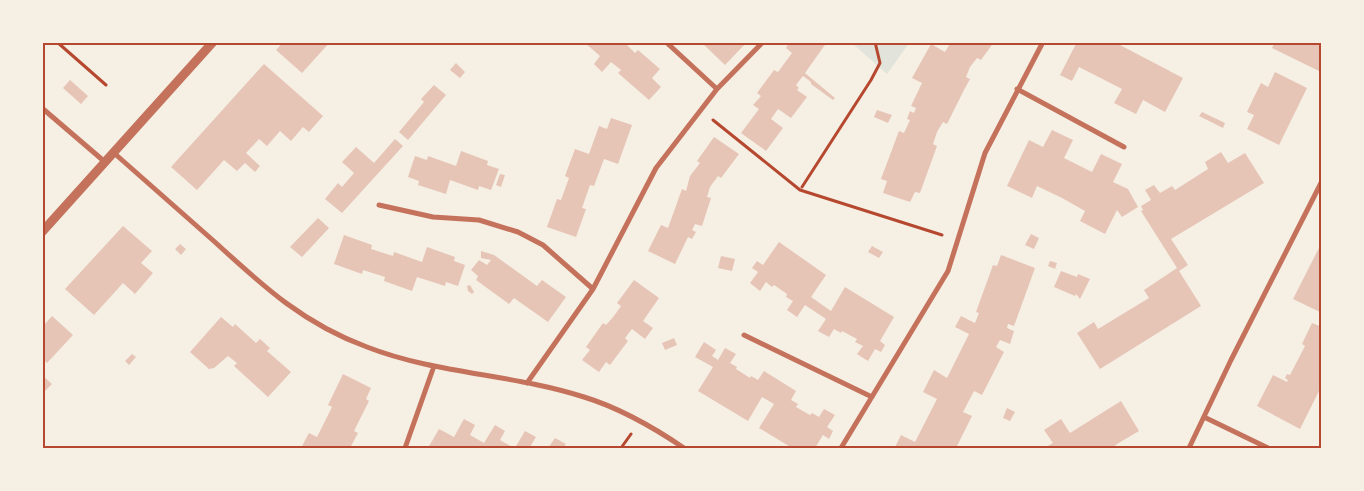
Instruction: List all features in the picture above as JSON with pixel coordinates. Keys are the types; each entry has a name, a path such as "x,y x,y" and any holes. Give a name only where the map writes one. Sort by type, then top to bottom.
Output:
{"street":[{"path":"42,232 213,42"},
{"path":"666,42 717,89"},
{"path":"526,383 593,290 647,182 670,147 717,89 763,42"},
{"path":"841,448 948,271 959,240 980,165 1043,42"},
{"path":"1017,90 1124,147"},
{"path":"42,108 105,162"},
{"path":"114,153 267,289 300,314 324,327 367,348 434,366 569,393 601,403 641,421 684,448"},
{"path":"1189,448 1322,181"},
{"path":"378,205 433,217 479,220 518,232 543,245 593,290"},
{"path":"744,335 872,397"},
{"path":"405,448 434,366"},
{"path":"1204,416 1268,448"}],"path":[{"path":"57,42 106,85"},
{"path":"802,187 880,63 874,42"},
{"path":"701,110 800,190 959,240"}],"shaded area":[{"path":"852,43 909,43 887,74"}],"building":[{"path":"283,42 330,42 302,73 276,50"},
{"path":"584,42 624,42 635,53 638,50 660,69 652,78 661,87 649,100 618,73 621,70 611,62 602,72 594,64 600,56"},
{"path":"701,42 747,42 725,65"},
{"path":"789,42 827,42 805,73 835,98 833,100 803,76 796,85 799,88 797,90 807,97 791,118 778,109 771,119 783,128 766,151 741,133 759,109 753,105 761,96 757,93 774,70 778,72 792,53 786,48"},
{"path":"951,42 994,42 981,60 977,58 970,67 966,77 970,79 947,124 943,122 937,132 933,144 937,146 920,193 915,192 910,202 883,193 887,181 881,179 899,131 904,133 910,120 907,119 910,111 914,113 916,108 911,106 922,83 912,78 931,44 945,52"},
{"path":"1077,42 1119,42 1118,44 1183,78 1165,112 1143,100 1136,114 1114,103 1122,89 1079,67 1072,81 1060,75"},
{"path":"1275,42 1322,42 1322,66 1319,71 1272,48"},
{"path":"456,63 465,72 460,78 450,70"},
{"path":"264,64 323,116 309,132 303,127 291,141 280,131 267,146 259,139 246,153 260,166 255,172 245,163 237,171 224,160 197,190 171,167"},
{"path":"1275,72 1307,88 1279,145 1247,129 1254,115 1247,112 1254,97 1261,83 1268,87"},
{"path":"70,80 88,96 81,104 63,88"},
{"path":"434,85 446,95 408,140 399,132 424,102 421,99"},
{"path":"877,110 892,115 888,123 874,117"},
{"path":"1202,112 1225,123 1223,128 1199,116"},
{"path":"611,118 632,125 618,164 604,159 594,186 590,185 582,208 586,209 576,237 547,227 557,199 561,200 569,178 565,176 575,149 589,154 599,126 607,129"},
{"path":"1052,130 1073,140 1064,158 1092,172 1101,154 1122,164 1113,182 1128,189 1138,207 1122,217 1117,210 1105,234 1080,221 1085,211 1062,198 1037,186 1032,198 1007,186 1029,140 1043,147"},
{"path":"714,137 739,154 721,178 718,176 710,187 707,197 711,198 702,226 695,224 692,230 696,232 692,239 688,237 675,264 648,251 661,225 668,228 682,189 686,191 690,176 700,163 697,161"},
{"path":"395,139 403,146 342,213 325,199 338,183 342,187 354,173 342,162 356,147 374,163"},
{"path":"461,151 488,161 487,165 499,169 491,190 479,186 478,190 450,180 446,194 418,185 419,181 408,177 415,156 427,160 428,156 456,166"},
{"path":"1221,152 1228,163 1245,153 1264,183 1171,239 1188,265 1179,271 1201,306 1100,369 1077,333 1094,322 1098,329 1149,298 1144,290 1177,268 1141,211 1143,210 1141,206 1151,200 1145,190 1154,185 1160,193 1172,186 1175,190 1208,169 1205,162"},
{"path":"500,174 505,175 501,187 496,185"},
{"path":"318,218 329,228 302,257 290,247"},
{"path":"123,226 152,251 141,263 153,273 135,294 123,283 94,315 65,289"},
{"path":"1031,234 1039,238 1034,249 1025,245"},
{"path":"344,235 372,245 371,249 393,256 394,252 422,262 427,247 455,257 454,261 465,265 458,286 446,282 445,286 417,277 412,291 384,281 385,277 363,270 362,274 334,264"},
{"path":"779,242 826,275 811,297 831,311 845,287 894,317 880,341 885,345 881,352 875,349 868,361 857,354 863,346 855,342 857,339 834,329 829,337 818,331 826,319 805,305 797,317 787,310 793,301 786,297 787,294 766,282 760,291 750,283 758,272 752,268 757,261 763,265"},
{"path":"1322,242 1322,313 1293,299"},
{"path":"180,244 186,249 181,255 175,249"},
{"path":"872,246 883,252 879,258 868,252"},
{"path":"481,251 494,255 537,286 542,280 566,297 548,322 514,298 509,304 476,280 478,276 471,270 479,260 487,265 491,260 481,258"},
{"path":"1001,255 1035,268 1014,326 1008,324 1007,328 1014,331 1010,344 1000,340 996,347 1004,352 982,395 974,391 963,412 972,416 956,448 895,447 901,435 915,442 937,399 923,392 934,370 947,378 969,334 955,327 961,316 975,323 979,313 976,312 993,265 997,266"},
{"path":"721,256 735,259 732,271 718,268"},
{"path":"1050,261 1057,263 1055,269 1048,266"},
{"path":"1061,271 1077,277 1078,274 1090,279 1080,299 1076,294 1075,296 1054,287"},
{"path":"634,280 659,298 643,321 653,328 645,339 632,329 625,338 628,341 610,365 606,362 599,372 582,360 590,350 586,347 603,323 606,325 614,316 621,306 617,303"},
{"path":"470,285 474,292 472,294 468,291 467,286"},
{"path":"52,316 73,335 47,363 42,358 42,324 44,325"},
{"path":"221,317 233,327 235,324 256,343 260,339 270,348 267,351 291,372 268,397 234,366 237,363 228,356 214,368 209,369 190,352"},
{"path":"1312,323 1322,327 1322,385 1300,429 1257,406 1273,375 1287,382 1288,380 1285,378 1287,374 1290,375 1305,346 1302,344"},
{"path":"674,338 677,345 665,350 662,343"},
{"path":"704,342 716,350 712,356 718,360 725,348 736,354 730,363 750,378 751,376 758,380 764,371 796,391 791,400 798,404 796,407 810,415 812,413 819,417 824,409 835,415 827,427 833,431 829,439 823,435 815,448 792,448 759,428 774,404 762,397 748,421 698,391 713,367 695,357"},
{"path":"132,354 136,357 129,365 125,361"},
{"path":"343,374 371,388 366,399 369,401 354,431 358,433 350,448 301,448 309,433 317,437 332,407 328,405"},
{"path":"42,375 52,384 42,394"},
{"path":"1121,401 1139,431 1111,448 1044,448 1053,443 1044,430 1061,419 1070,433"},
{"path":"1007,408 1015,412 1010,421 1003,418"},
{"path":"464,419 475,425 470,435 484,443 495,425 505,431 500,440 514,448 428,448 439,429 454,437"},
{"path":"525,431 536,437 530,447 532,448 515,448"},
{"path":"555,438 566,444 563,448 548,448"}]}
